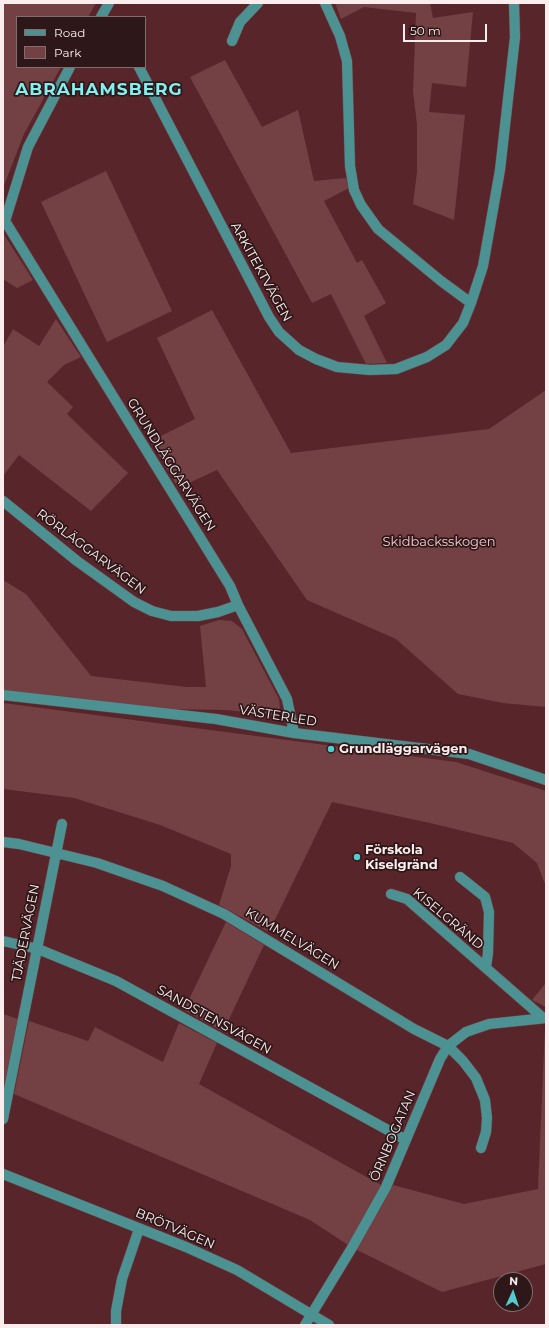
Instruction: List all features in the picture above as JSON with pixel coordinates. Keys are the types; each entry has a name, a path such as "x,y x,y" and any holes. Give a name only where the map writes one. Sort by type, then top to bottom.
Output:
{"street":[{"path":"103,16 110,3"},
{"path":"232,42 240,22 258,3"},
{"path":"325,3 338,30 347,60 350,166 354,190 361,205 378,229 441,281 471,303"},
{"name":"ARKITEKTVÄGEN","path":"139,68 269,317 279,332 299,350 316,359 337,367 377,371 396,369 427,357 446,345 457,334 471,303 482,266 500,170 515,36 514,3"},
{"path":"4,221 28,147 69,68"},
{"name":"GRUNDLÄGGARVÄGEN","path":"4,221 230,586 238,605 287,699 294,733"},
{"name":"RÖRLÄGGARVÄGEN","path":"3,501 77,561 134,602 152,611 171,616 198,616 218,612 238,605"},
{"name":"VÄSTERLED","path":"3,695 216,719 294,733 469,754 546,780"},
{"name":"TJÄDERVÄGEN","path":"3,1119 62,824"},
{"name":"KUMMELVÄGEN","path":"3,842 97,863 163,886 224,914 414,1028 448,1046 463,1061 476,1078 485,1100 486,1125 481,1148"},
{"name":"KISELGRÄND","path":"460,878 485,897 489,912 488,953 486,967"},
{"name":"KISELGRÄND","path":"391,894 408,899 544,1017"},
{"name":"SANDSTENSVÄGEN","path":"3,941 38,949 116,981 406,1140"},
{"name":"ÖRNBOGATAN","path":"305,1325 353,1246 382,1193 440,1059 448,1046 466,1032 489,1024 544,1017"},
{"name":"BRÖTVÄGEN","path":"3,1174 186,1247 237,1270 311,1313 328,1325"},
{"path":"116,1325 116,1311 122,1279 139,1229"}],"green space":[{"path":"3,3 96,3 89,16 16,16 16,68 60,68 24,134 3,188"},
{"path":"335,3 430,3 433,18 473,12 466,87 432,83 429,112 465,115 454,220 413,204 417,172 417,125 413,91 416,13 364,7 341,19"},
{"path":"225,60 262,127 298,110 314,181 346,178 349,188 324,201 357,263 362,260 386,303 364,316 387,363 366,364 331,294 312,303 190,77"},
{"path":"106,171 172,311 107,342 41,202"},
{"path":"3,233 33,280 17,288 3,279"},
{"name":"Skidbacksskogen","path":"212,310 291,453 489,429 546,390 546,707 503,703 458,694 396,639 307,600 217,470 178,488 151,441 195,419 157,338"},
{"path":"56,319 81,357 64,365 47,382 73,407 67,414 128,473 91,511 19,455 3,476 3,347 13,329 39,346"},
{"path":"3,580 26,594 91,676 187,687 206,687 200,626 219,620 232,621 242,629 279,699 280,708 272,715 226,710 109,708 3,697"},
{"path":"3,703 456,762 546,791 546,887 537,863 513,843 332,802 269,932 219,905 231,866 231,854 160,825 74,798 3,789"},
{"path":"226,922 264,945 223,1032 184,1010"},
{"path":"546,960 546,1007 532,1000 545,984"},
{"path":"3,1014 18,1019 3,1091"},
{"path":"29,1021 88,1041 95,1027 163,1062 179,1023 217,1043 199,1084 381,1185 348,1245 310,1220 14,1094"},
{"path":"545,1027 546,1264 516,1272 493,1272 493,1278 442,1292 357,1250 393,1185 464,1204 538,1189"}],"place":[{"name":"Grundläggarvägen","path":"331,749"},
{"name":"Förskola Kiselgränd","path":"357,857"}],"district":[{"name":"ABRAHAMSBERG","path":"99,90"}]}
